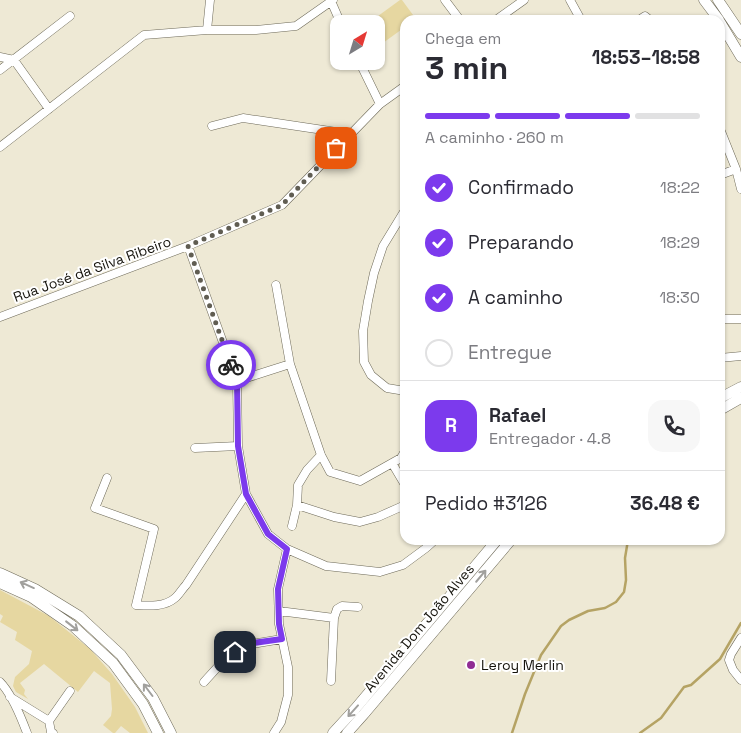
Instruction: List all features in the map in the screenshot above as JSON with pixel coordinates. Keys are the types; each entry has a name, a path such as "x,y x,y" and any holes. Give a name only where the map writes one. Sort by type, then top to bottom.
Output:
{"main road":[{"path":"704,0 715,15"},
{"path":"718,0 741,34"},
{"path":"725,30 741,57"},
{"path":"725,395 741,387"},
{"path":"725,407 741,398"},
{"name":"Avenida Dom João Alves","path":"333,733 493,545"},
{"name":"Avenida Dom João Alves","path":"347,733 508,545"},
{"path":"0,573 34,588 79,616 121,655 153,698 171,733"},
{"path":"0,583 31,597 66,621 108,658 143,704 158,733"}],"street":[{"path":"207,30 210,0"},
{"path":"445,0 456,15"},
{"path":"503,15 524,0"},
{"path":"570,0 578,15"},
{"path":"0,147 144,35 207,30 256,30 296,26 332,1 337,15"},
{"path":"0,70 70,16"},
{"path":"0,57 14,60 50,109"},
{"path":"363,70 380,104"},
{"name":"Rua José da Silva Ribeiro","path":"0,317 188,246 282,205 380,104 400,90"},
{"path":"212,126 242,118 350,134"},
{"path":"725,141 736,169 741,189"},
{"path":"725,173 736,169"},
{"path":"400,218 383,246 374,273 363,331 364,362 371,376 387,388 400,390"},
{"path":"188,246 237,381 238,446 246,494 268,534 287,549 326,566 380,572 403,565 429,545"},
{"path":"276,285 290,364 321,454 330,472 360,481 400,459"},
{"path":"725,319 741,319"},
{"path":"725,358 741,356"},
{"path":"237,381 290,364"},
{"path":"195,448 238,446"},
{"path":"292,526 297,504 298,486 307,470 321,454"},
{"path":"392,463 400,476"},
{"path":"107,478 95,508 154,530 136,605 150,606 165,603 175,598 186,585 246,494"},
{"path":"297,504 334,517 360,522 378,517 400,507"},
{"path":"274,733 281,722 288,695 288,667 279,624 278,589 287,549"},
{"path":"331,681 334,618 337,609 342,606 358,607"},
{"path":"279,611 334,618"},
{"path":"741,638 729,660 733,670 741,680"},
{"path":"204,682 224,660 246,644 282,639"},
{"path":"0,682 22,719 27,733"},
{"path":"52,733 49,722 70,691"},
{"path":"10,697 49,722"}],"shaded area":[{"path":"402,0 413,15 400,15 400,31 385,41 385,15 379,15"},
{"path":"0,590 49,616 90,649 112,674 135,707 148,733 130,733 121,726 113,733 103,725 111,716 110,683 94,671 78,692 44,664 20,683 28,699 16,692 13,686 15,677 29,664 32,651 15,640 17,632 0,622 3,616 0,614"}],"waterway":[{"path":"512,733 541,655 561,626 588,611 605,608 616,602 624,592 627,545"},
{"path":"640,733 661,718 684,687 691,685 720,659 741,623"}],"way so far":[{"path":"231,365 188,246 282,205 336,148"}],"place":[{"name":"Leroy Merlin","path":"471,665"}],"route":[{"path":"231,365 237,381 238,446 246,494 268,534 287,549 278,589 279,624 282,639 246,644 235,652"}]}
